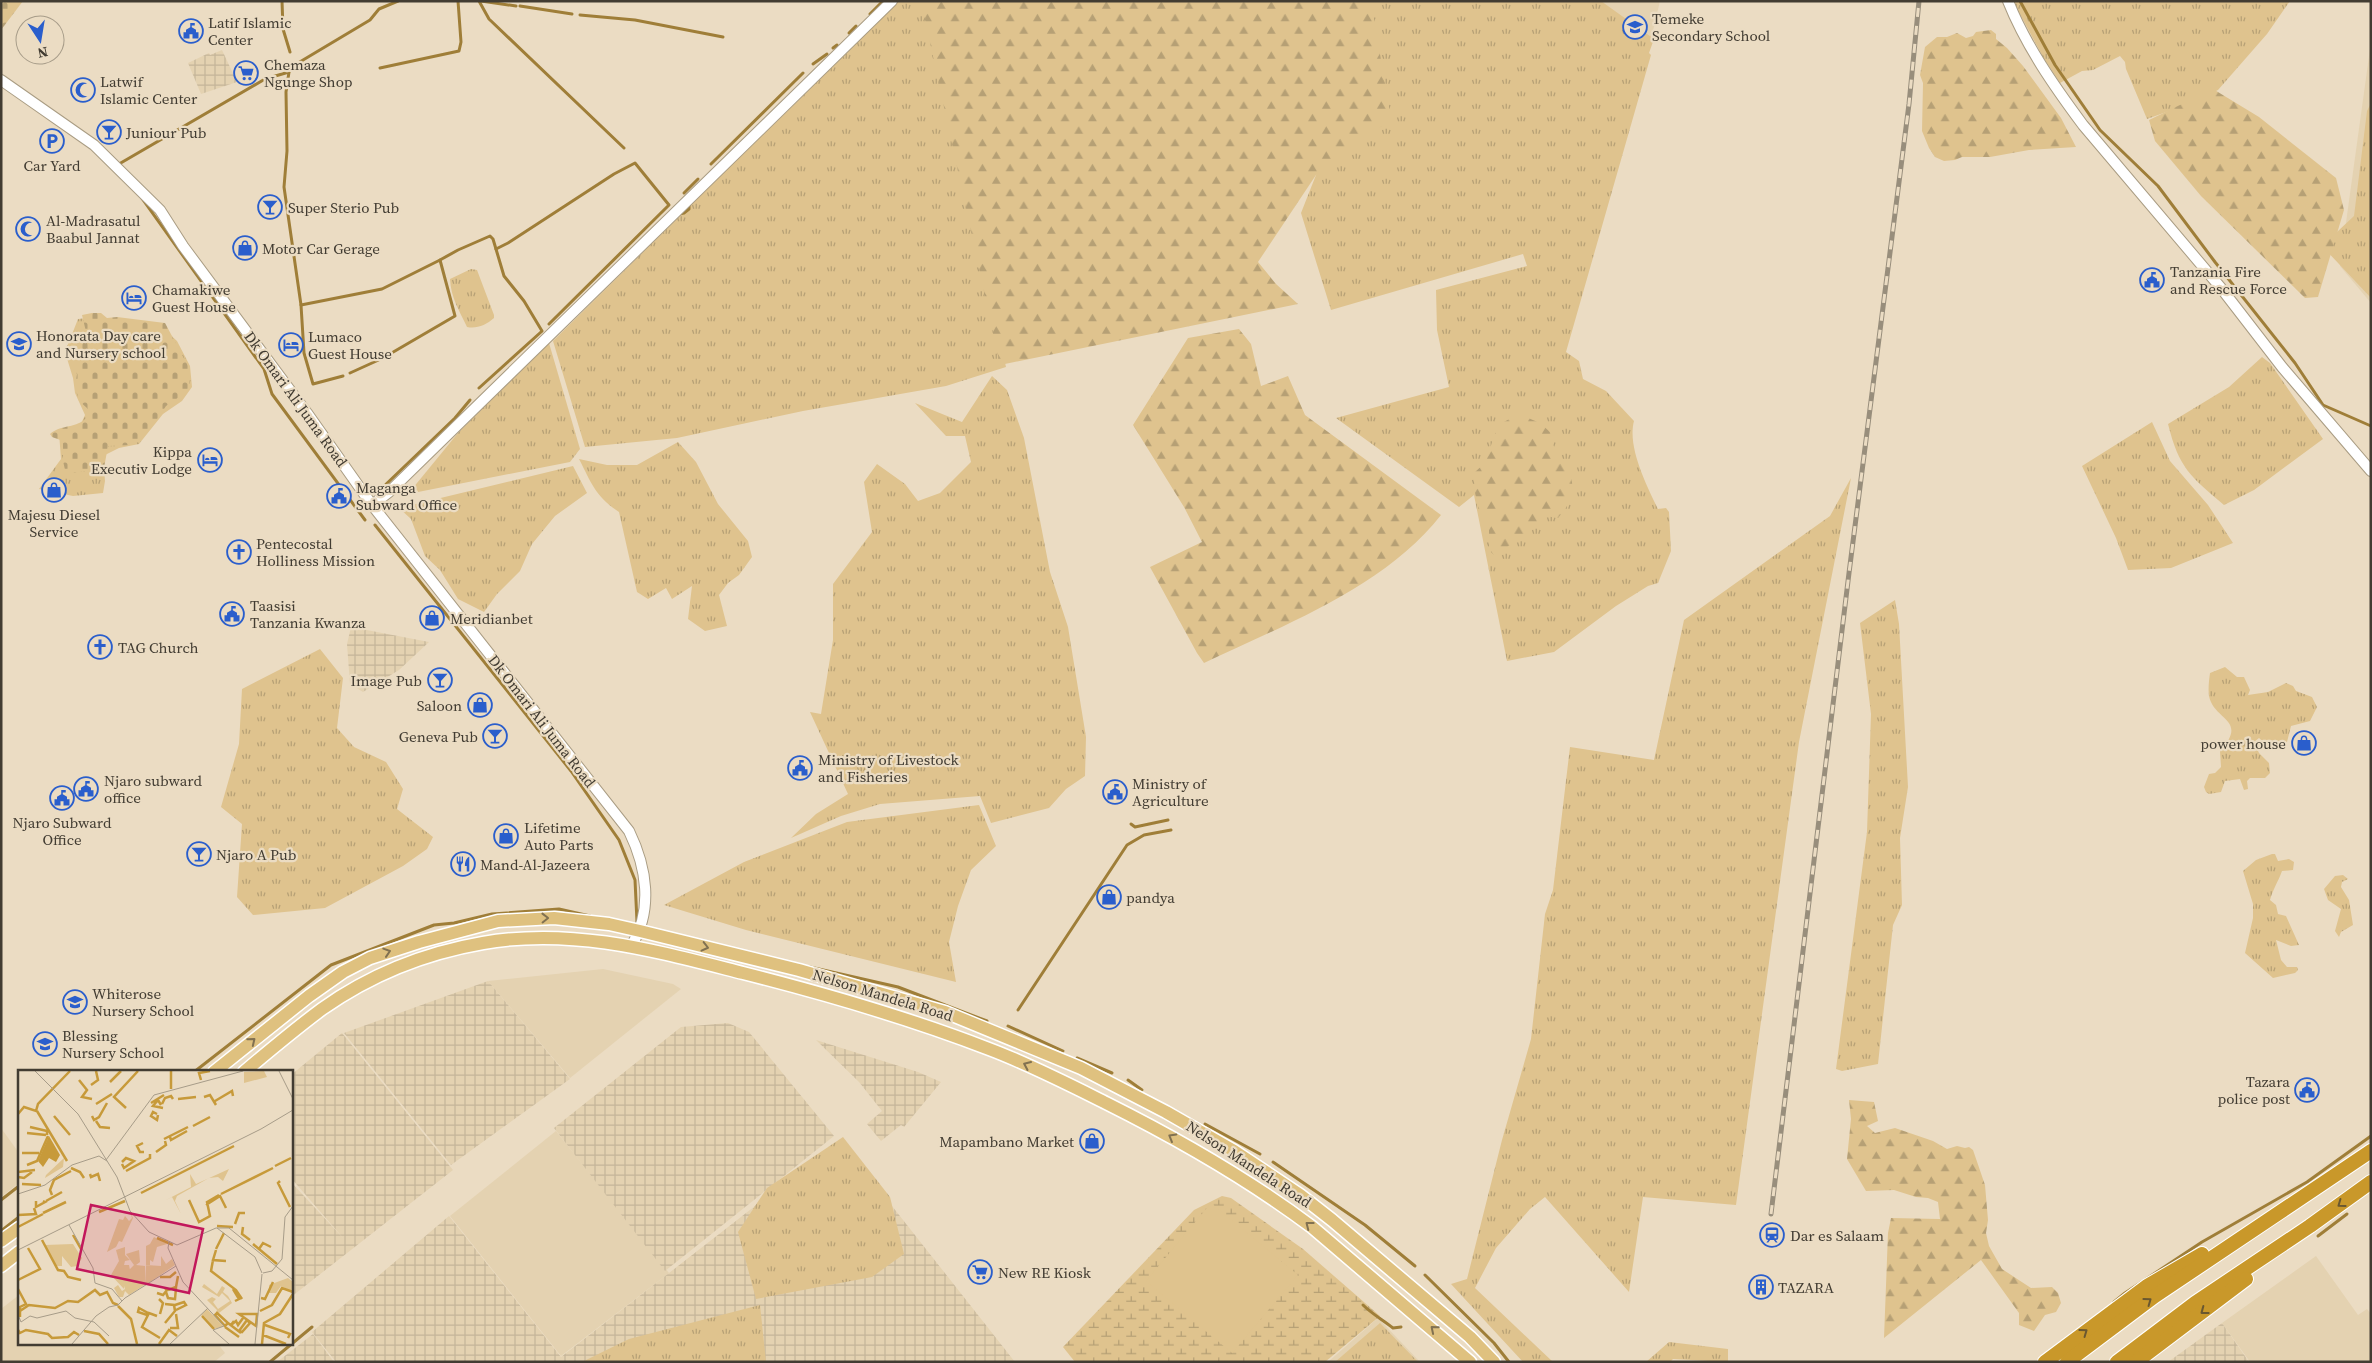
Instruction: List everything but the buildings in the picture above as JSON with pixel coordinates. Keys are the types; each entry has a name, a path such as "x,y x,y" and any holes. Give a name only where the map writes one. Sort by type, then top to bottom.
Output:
{"highway":[{"path":"2067,1362 2155,1296 2371,1152"},
{"path":"2117,1362 2195,1303 2310,1226 2371,1182"},
{"path":"2045,1362 2147,1286 2309,1193"},
{"path":"2136,1362 2252,1275 2310,1226"}],"main road":[{"name":"Nelson Mandela Road","path":"216,1070 309,996 343,972 370,958 419,942 498,921 554,918 609,924 640,931 799,970 945,1012 1081,1068 1200,1132 1261,1168 1300,1195 1462,1331 1494,1362"},
{"name":"Nelson Mandela Road","path":"246,1070 322,1009 364,982 428,955 482,943 529,937 579,938 632,945 797,987 932,1028 992,1050 1068,1084 1158,1129 1206,1156 1286,1208 1470,1362"},
{"path":"1,1242 18,1229"},
{"path":"1,1266 18,1253"}],"street":[{"path":"372,505 389,492 892,1"},
{"path":"2008,1 2030,46 2078,118 2221,288 2282,367 2371,471"},
{"name":"Dk Omari Ali Juma Road","path":"1,80 94,145 160,210 184,246 372,505 629,832 638,849 646,883 646,904 640,931 632,945"}],"shaded area":[{"name":"Temeke Secondary School","path":"1584,1 1660,1 1648,52"},
{"path":"2371,42 2371,303 2340,266"},
{"path":"222,50 237,82 201,94 188,63 209,53 210,55"},
{"path":"351,627 429,642 399,670 363,692 350,684 347,644"},
{"path":"603,969 673,984 681,989 570,1078 488,981"},
{"path":"488,981 570,1079 451,1165 344,1033"},
{"path":"728,1023 749,1032 834,1136 665,1271 554,1128 681,1027"},
{"path":"342,1033 453,1170 292,1296 292,1183 344,1239 292,1179 292,1074"},
{"path":"816,1040 918,1072 941,1082 904,1127 901,1125 881,1141 867,1124 882,1111 859,1082"},
{"path":"1,1128 18,1152 18,1184 1,1197"},
{"path":"556,1131 669,1273 561,1356 450,1216"},
{"path":"840,1140 1015,1362 336,1362 312,1332 449,1216 561,1357"},
{"path":"2316,1256 2358,1315 2367,1309 2371,1314 2371,1362 2250,1362 2222,1323"},
{"path":"18,1296 18,1346 220,1346 225,1353 214,1362 1,1362 1,1309"},
{"path":"1378,1318 1420,1362 1328,1362"},
{"path":"2222,1323 2249,1362 2168,1362"},
{"path":"313,1334 334,1362 277,1362"}],"green space":[{"path":"1,1 23,1 1,30"},
{"path":"897,1 923,1 1006,367 946,386 803,411 677,438 585,447 553,341 695,201 758,135 771,127"},
{"path":"921,1 1371,1 1391,119 1316,175 1258,262 1276,284 1298,304 1000,365"},
{"path":"1337,1 1601,1 1654,39 1566,352 1579,361 1583,379 1606,391 1634,421 1633,442 1639,466 1658,509 1666,508 1669,512 1671,551 1658,583 1648,586 1616,606 1554,652 1507,661 1474,495 1459,507 1336,418 1449,387 1437,330 1436,290 1527,266 1523,254 1331,310 1301,213 1329,142"},
{"path":"2013,1 2290,1 2267,34 2218,90 2194,102 2147,119 2126,69 2125,62 2120,56 2093,70 2082,71 2060,83 2043,57"},
{"path":"1991,30 1996,34 1996,39 2023,66 2061,118 2076,147 2029,150 1990,157 1962,157 1944,161 1935,157 1922,131 1923,83 1920,75 1925,47 1937,37 1947,37 1957,33 1966,38 1973,36 1976,32"},
{"path":"2213,89 2259,117 2336,178 2344,210 2318,297 2305,298 2201,196 2155,141 2149,120"},
{"path":"2371,103 2371,298 2322,246 2354,216 2367,111"},
{"path":"471,269 477,270 494,318 481,326 467,327 454,298 450,279"},
{"path":"101,313 107,318 117,317 165,323 188,366 189,387 185,393 166,406 154,424 132,445 108,446 104,468 66,474 63,461 63,441 52,437 50,434 79,423 87,417 87,408 79,401 75,387 77,374 69,360 67,345 88,340 82,315"},
{"path":"95,317 164,329 177,341 190,366 192,387 182,401 163,414 139,444 119,448 103,456 105,481 103,493 73,496 39,489 61,459 59,433 79,428 85,415 75,393 73,378 65,352 78,319"},
{"path":"1239,329 1251,344 1261,386 1288,376 1305,415 1441,515 1418,540 1392,563 1332,602 1204,663 1150,567 1202,542 1184,507 1133,425 1188,338"},
{"path":"549,343 580,449 570,462 408,494 458,433"},
{"path":"2262,357 2270,363 2323,439 2254,490 2224,505 2187,470 2172,439 2168,424 2229,387"},
{"path":"992,376 1007,390 1024,438 1050,572 1068,627 1086,737 1085,776 1066,789 1049,808 991,823 980,796 880,804 841,816 791,838 816,814 848,794 810,712 821,714 833,640 833,584 872,532 864,482 877,464 905,484 918,501 940,493 971,462 965,436 946,436 915,403 962,422"},
{"path":"1519,414 1540,423 1550,432 1556,455 1568,463 1572,480 1571,498 1558,518 1546,516 1522,538 1494,555 1489,550 1489,529 1482,519 1475,493 1475,472 1485,463 1498,425"},
{"path":"2152,422 2170,461 2208,505 2233,543 2171,568 2128,570 2116,538 2082,466"},
{"path":"678,442 696,462 718,504 748,541 752,557 739,575 728,583 719,595 727,626 705,631 688,619 692,586 672,599 666,588 648,599 637,592 619,512 599,495 579,459 607,465 637,465"},
{"path":"573,466 587,493 555,516 532,544 520,571 497,594 484,612 458,599 440,570 425,556 411,519 399,508"},
{"path":"1851,478 1799,742 1736,1205 1643,1197 1629,1292 1545,1197 1530,1209 1496,1248 1475,1288 1553,1362 1523,1362 1451,1284 1467,1279 1502,1140 1531,1039 1545,914 1553,890 1570,747 1654,760 1684,620 1830,516"},
{"path":"1895,600 1899,624 1908,787 1900,838 1902,905 1893,925 1878,1064 1842,1071 1836,1069 1867,832 1871,714 1860,623"},
{"path":"320,649 343,678 337,728 354,747 386,762 403,789 397,809 433,837 427,849 403,866 325,908 253,915 237,897 242,824 221,807 239,744 242,689"},
{"path":"2225,667 2237,677 2244,677 2250,690 2248,695 2268,692 2286,683 2293,686 2296,691 2312,697 2317,707 2310,721 2291,726 2287,742 2273,750 2259,738 2254,742 2259,753 2269,763 2270,773 2265,778 2250,778 2247,781 2248,789 2244,790 2240,779 2225,781 2221,792 2209,794 2204,787 2209,774 2215,773 2221,767 2220,751 2231,732 2231,726 2217,711 2209,696 2210,673"},
{"path":"979,805 996,846 971,870 958,906 949,942 956,982 746,930 664,905 744,862 847,822"},
{"path":"2275,854 2278,861 2289,859 2294,862 2293,870 2282,871 2270,900 2276,905 2278,914 2286,916 2299,945 2291,946 2276,940 2281,960 2287,967 2297,967 2298,970 2295,973 2273,978 2245,953 2253,918 2253,904 2243,871 2256,860"},
{"path":"2343,875 2348,879 2342,882 2341,887 2349,900 2353,925 2341,932 2339,937 2335,931 2341,909 2328,900 2324,889 2335,876"},
{"path":"1849,1100 1874,1102 1878,1121 1867,1126 1875,1133 1895,1128 1933,1141 1947,1149 1957,1146 1969,1147 1973,1150 1985,1185 1988,1220 1986,1233 1989,1246 2002,1269 2031,1288 2052,1287 2058,1293 2061,1303 2056,1312 2045,1315 2034,1331 2019,1325 2019,1313 1981,1260 1884,1338 1888,1233 1891,1218 1940,1219 1938,1202 1894,1190 1866,1191 1847,1159 1851,1119"},
{"path":"843,1137 890,1197 904,1254 872,1277 756,1299 738,1232 767,1188"},
{"path":"1222,1196 1231,1198 1303,1249 1380,1316 1325,1362 1075,1362 1063,1347 1194,1210"},
{"path":"1211,1203 1298,1275 1232,1353 1146,1281"},
{"path":"760,1305 766,1362 582,1362 629,1339"},
{"path":"1380,1323 1418,1362 1335,1362"},
{"path":"1669,1342 1728,1349 1728,1362 1673,1359 1670,1362 1646,1362"}],"waterway":[{"path":"282,1 283,29 290,52"},
{"path":"301,305 284,187 287,151 286,92 289,72 293,66 370,20 379,9 398,1"},
{"path":"380,68 459,51 461,42 458,1"},
{"path":"479,1 489,19 624,148"},
{"path":"481,1 516,6"},
{"path":"870,14 883,1"},
{"path":"2020,1 2055,65 2100,130 2158,186 2295,363 2323,405 2371,426"},
{"path":"520,6 572,14"},
{"path":"580,15 635,20 723,37"},
{"path":"849,33 856,26"},
{"path":"833,48 837,45"},
{"path":"813,64 827,54"},
{"path":"119,164 265,79 289,72"},
{"path":"711,164 803,73"},
{"path":"496,249 614,174 635,163 669,205 549,324"},
{"path":"684,193 698,179"},
{"path":"141,197 264,369 272,394 365,520"},
{"path":"679,214 689,209 689,204"},
{"path":"350,373 383,358 455,316 440,260 490,236 493,239 504,276 524,301 542,331"},
{"path":"343,376 313,384 304,353 301,305 382,289 440,260"},
{"path":"479,388 541,332"},
{"path":"381,489 455,418 470,400"},
{"path":"375,525 571,771 619,840 635,880 637,922"},
{"path":"1131,824 1135,827 1168,820"},
{"path":"1018,1010 1127,845 1144,835 1171,830"},
{"path":"197,1070 331,965 434,925 454,923 492,914 559,909 590,916"},
{"path":"810,967 898,987 987,1021"},
{"path":"1008,1026 1063,1051"},
{"path":"1077,1058 1112,1073"},
{"path":"1128,1080 1142,1090"},
{"path":"1205,1124 1260,1154"},
{"path":"2114,1302 2202,1242 2307,1182 2371,1136"},
{"path":"1273,1162 1365,1225 1415,1266"},
{"path":"1,1200 18,1187"},
{"path":"2318,1236 2347,1214"},
{"path":"1,1231 18,1218"},
{"path":"1425,1275 1494,1343 1509,1362"},
{"path":"1363,1305 1393,1328 1401,1327"},
{"path":"292,1344 312,1327"},
{"path":"270,1362 289,1346"}],"railway":[{"path":"1771,1214 1849,573 1909,104 1919,1"}],"place":[{"name":"Temeke Secondary School","path":"1635,27"},
{"name":"Latif Islamic Center","path":"191,31"},
{"name":"Chemaza Ngunge Shop","path":"246,73"},
{"name":"Latwif Islamic Center","path":"83,90"},
{"name":"Juniour Pub","path":"109,132"},
{"name":"Car Yard","path":"52,141"},
{"name":"Super Sterio Pub","path":"270,207"},
{"name":"Al-Madrasatul Baabul Jannat","path":"28,229"},
{"name":"Motor Car Gerage","path":"245,248"},
{"name":"Tanzania Fire and Rescue Force","path":"2152,280"},
{"name":"Chamakiwe Guest House","path":"134,298"},
{"name":"Honorata Day care and Nursery school","path":"19,344"},
{"name":"Lumaco Guest House","path":"291,345"},
{"name":"Kippa Executiv Lodge","path":"210,460"},
{"name":"Majesu Diesel Service","path":"54,490"},
{"name":"Maganga Subward Office","path":"339,496"},
{"name":"Pentecostal Holliness Mission","path":"239,552"},
{"name":"Taasisi Tanzania Kwanza","path":"232,614"},
{"name":"Meridianbet","path":"432,618"},
{"name":"TAG Church","path":"100,647"},
{"name":"Image Pub","path":"440,680"},
{"name":"Saloon","path":"480,705"},
{"name":"Geneva Pub","path":"495,736"},
{"name":"power house","path":"2304,743"},
{"name":"Ministry of Livestock and Fisheries","path":"800,768"},
{"name":"Njaro subward office","path":"86,789"},
{"name":"Ministry of Agriculture","path":"1115,792"},
{"name":"Njaro Subward Office","path":"62,798"},
{"name":"Lifetime Auto Parts","path":"506,836"},
{"name":"Njaro A Pub","path":"199,854"},
{"name":"Mand-Al-Jazeera","path":"463,864"},
{"name":"pandya","path":"1109,897"},
{"name":"Whiterose Nursery School","path":"75,1002"},
{"name":"Blessing Nursery School","path":"45,1044"},
{"name":"Tazara police post","path":"2307,1090"},
{"name":"Mapambano Market","path":"1092,1141"},
{"name":"Dar es Salaam","path":"1772,1235"},
{"name":"New RE Kiosk","path":"980,1272"},
{"name":"TAZARA","path":"1761,1287"}]}
